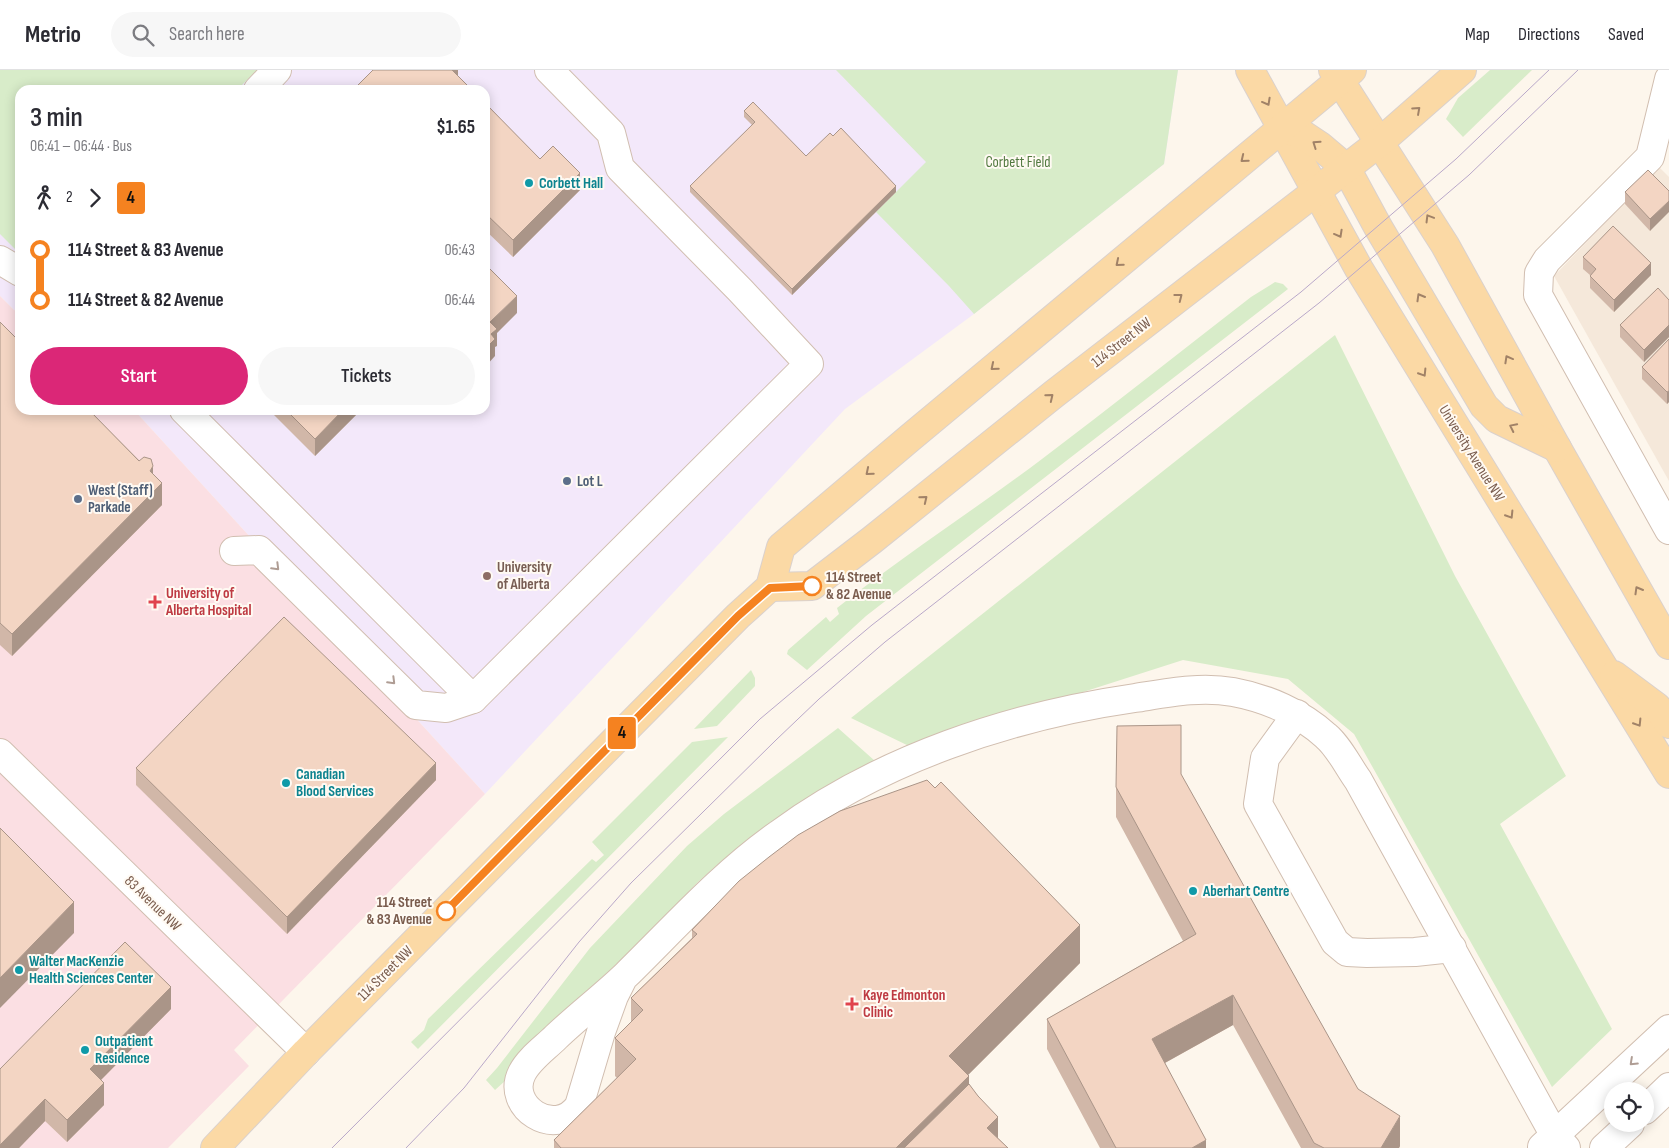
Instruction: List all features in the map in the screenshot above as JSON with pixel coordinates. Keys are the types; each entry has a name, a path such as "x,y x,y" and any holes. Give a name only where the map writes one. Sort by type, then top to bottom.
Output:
{"main road":[{"name":"University Avenue NW","path":"1250,70 1359,270 1669,774"},
{"name":"114 Street NW","path":"215,1148 306,1052 731,623 770,588 812,586 1054,394 1380,142 1462,70"},
{"path":"770,588 780,548 911,436 1281,128 1342,74 1380,142 1445,245 1669,645"},
{"path":"1281,128 1302,134 1320,146 1346,168 1378,227 1484,406 1497,419 1557,448"},
{"path":"1603,667 1657,707 1669,724"}],"street":[{"path":"263,85 278,70"},
{"path":"234,551 259,550 416,705 446,708 473,699 809,364 740,290 620,168 611,133 549,70"},
{"path":"1669,80 1664,124 1650,157 1547,260 1539,273 1538,295 1669,530"},
{"path":"0,260 15,269"},
{"path":"189,415 473,699"},
{"path":"622,978 601,1032 579,1106 574,1113 556,1120 545,1120 537,1117 523,1101 520,1093 519,1082 523,1072 576,1018 622,978 715,887 780,833 862,783 911,760 989,730 1085,706 1190,690 1232,691 1263,699 1297,714 1328,737 1342,756 1358,780 1452,948 1554,1144 1669,1029"},
{"path":"1297,714 1265,758 1258,804 1335,942 1347,952 1415,952 1452,948"},
{"name":"83 Avenue NW","path":"0,753 306,1052"},
{"path":"1654,1101 1669,1087"},
{"path":"1604,1148 1621,1132"}],"shaded area":[{"name":"University of Alberta","path":"0,70 1178,70 1164,164 974,314 845,409 485,794 139,415 490,415 490,85 15,85 15,310 0,296"},
{"path":"1659,167 1669,177 1669,481 1554,276"},
{"name":"University of Alberta Hospital","path":"0,296 15,310 15,415 139,415 485,794 234,1050 249,1066 168,1148 0,1148"}],"green space":[{"path":"0,70 257,70 242,85 15,85 15,249 0,234"},
{"name":"Corbett Field","path":"836,70 1178,70 1164,164 974,314 876,212 926,162"},
{"path":"1490,70 1532,70 1463,137 1446,119 1458,98"},
{"path":"1275,282 1283,284 1288,289 866,616 807,670 787,654 788,650 826,617 830,622 839,614 837,608 1042,459 1251,297"},
{"path":"1335,335 1455,576 1566,776 1500,824 1612,1029 1552,1087 1354,734 1288,679 1183,660 911,747 851,718"},
{"path":"751,670 755,678 755,686 717,726 694,729"},
{"path":"838,728 875,761 757,833 717,865 637,945 522,1051 513,1061 505,1081 495,1090 486,1080 590,948 687,846 724,814"},
{"path":"728,737 418,1049 411,1042 424,1030 428,1019 592,859 596,862 604,855 592,842 692,742"}],"building":[{"path":"373,70 452,70 467,85 358,85"},
{"path":"753,102 806,156 830,133 833,136 841,128 896,186 792,289 690,186 755,122 744,111"},
{"name":"Corbett Hall","path":"490,108 540,159 553,146 580,173 513,240 490,218"},
{"path":"1648,170 1669,191 1669,201 1650,219 1625,192"},
{"path":"1613,226 1651,263 1614,300 1590,276 1596,269 1583,257"},
{"path":"490,269 517,296 490,322"},
{"path":"1658,288 1669,300 1669,325 1644,350 1620,325"},
{"name":"West (Staff) Parkade","path":"0,322 15,337 15,415 94,415 139,461 144,457 151,459 153,466 150,471 162,483 12,634 0,623"},
{"path":"490,322 497,329 491,334 495,339 490,344"},
{"path":"1669,339 1669,391 1667,392 1642,367"},
{"path":"291,415 338,415 315,439"},
{"name":"Canadian Blood Services","path":"284,617 436,763 287,917 136,768"},
{"name":"Aberhart Centre","path":"1181,725 1181,774 1358,1089 1400,1116 1381,1148 1324,1148 1314,1143 1233,995 1152,1039 1206,1140 1192,1148 1116,1148 1047,1019 1196,934 1116,787 1117,726"},
{"name":"Kaye Edmonton Clinic","path":"927,780 935,788 941,782 1080,925 949,1056 969,1076 896,1148 561,1148 554,1140 636,1059 615,1038 643,1010 631,998 697,934 692,930 739,881 798,835 840,811"},
{"name":"Walter MacKenzie Health Sciences Center","path":"0,828 74,902 0,978"},
{"name":"Outpatient Residence","path":"125,942 171,987 90,1069 104,1083 67,1120 45,1099 0,1145 0,1069"},
{"path":"969,1084 998,1117 987,1128 1008,1148 904,1148"}],"tram line":[{"path":"332,1148 760,719 872,625 1301,292 1456,159 1549,70"},
{"path":"406,1148 464,1088 579,942 631,883 819,699 885,642 1319,303 1469,175 1578,70"}],"bus line":[{"name":"4","path":"446,911 738,616 770,588 812,586"}],"place":[{"name":"Corbett Hall","path":"529,183"},
{"name":"Lot L","path":"567,481"},
{"name":"West (Staff) Parkade","path":"78,499"},
{"name":"University of Alberta","path":"487,576"},
{"name":"114 Street & 82 Avenue","path":"812,586"},
{"name":"University of Alberta Hospital","path":"155,602"},
{"name":"Canadian Blood Services","path":"286,783"},
{"name":"Aberhart Centre","path":"1193,891"},
{"name":"114 Street & 83 Avenue","path":"446,911"},
{"name":"Walter MacKenzie Health Sciences Center","path":"19,970"},
{"name":"Kaye Edmonton Clinic","path":"852,1004"},
{"name":"Outpatient Residence","path":"85,1050"}]}
